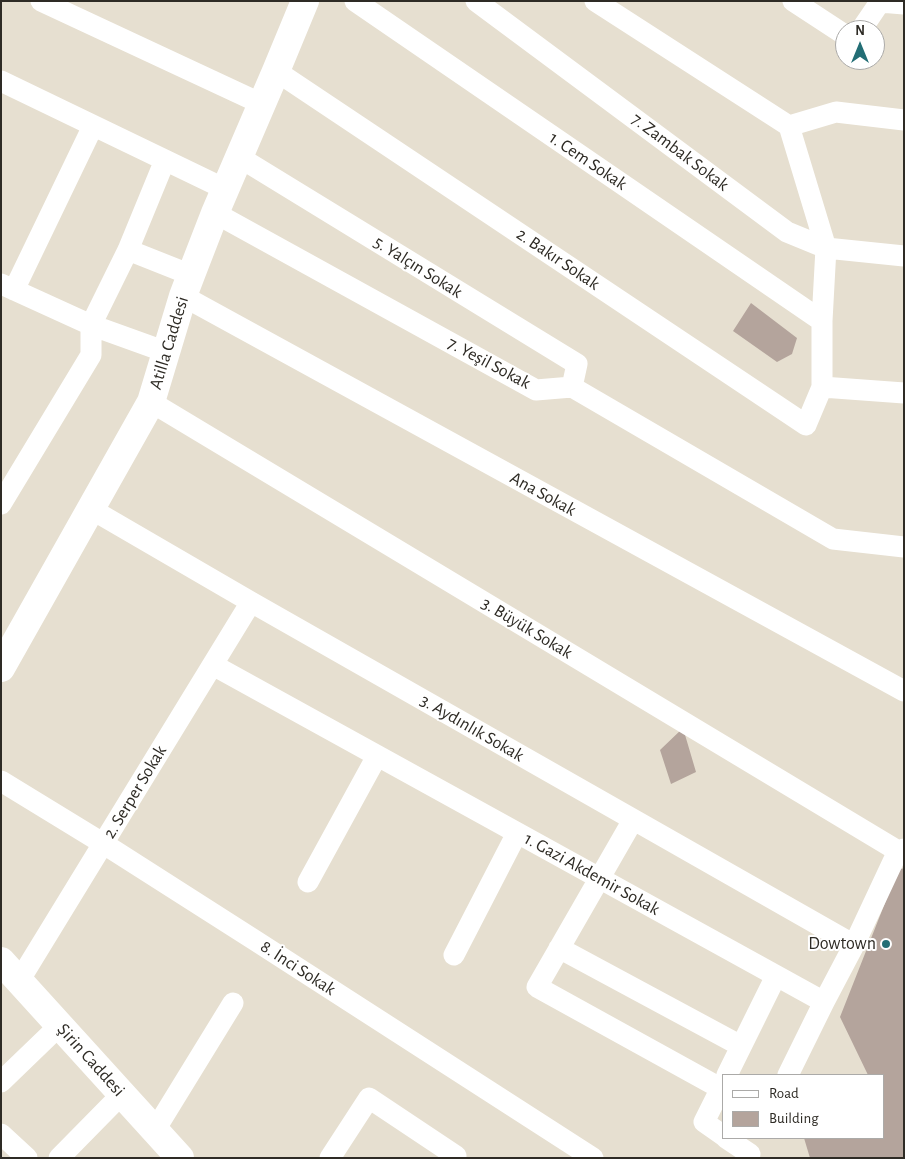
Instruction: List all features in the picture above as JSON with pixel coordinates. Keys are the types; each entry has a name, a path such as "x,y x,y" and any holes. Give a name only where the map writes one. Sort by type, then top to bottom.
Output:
{"street":[{"path":"41,1 262,104"},
{"name":"1. Cem Sokak","path":"355,1 822,322"},
{"name":"7. Zambak Sokak","path":"476,1 787,232 826,248 904,256"},
{"path":"596,1 789,126 826,248 822,322 822,387 904,393"},
{"path":"793,1 835,28"},
{"name":"Atilla Caddesi","path":"1,668 151,402 187,286 220,201 276,71 302,2"},
{"path":"868,20 880,2 904,4"},
{"name":"2. Bakır Sokak","path":"276,71 806,424 822,387"},
{"name":"7. Yeşil Sokak","path":"3,87 165,160 220,201 536,390 572,387"},
{"path":"789,126 836,112 904,120"},
{"path":"93,126 8,287 91,325 166,352"},
{"name":"5. Yalçın Sokak","path":"239,157 577,364 572,387"},
{"path":"1,504 91,355 91,325 128,250 165,160"},
{"name":"Ana Sokak","path":"128,250 187,286 904,691"},
{"path":"572,387 833,539 904,547"},
{"name":"3. Büyük Sokak","path":"151,402 901,850"},
{"name":"3. Aydınlık Sokak","path":"91,509 854,945"},
{"name":"2. Serper Sokak","path":"20,981 251,602"},
{"name":"1. Gazi Akdemir Sokak","path":"212,665 824,1002"},
{"path":"308,882 377,756"},
{"name":"8. İnci Sokak","path":"1,781 256,940 593,1158"},
{"path":"633,820 537,986 722,1081"},
{"path":"454,955 517,833"},
{"path":"788,1074 901,850"},
{"path":"559,948 741,1046"},
{"name":"Şirin Caddesi","path":"1,961 180,1158"},
{"path":"728,1074 776,976"},
{"path":"155,1130 233,1003"},
{"path":"1,1082 60,1025"},
{"path":"722,1086 704,1122 722,1135"},
{"path":"59,1158 122,1094"},
{"path":"330,1158 369,1098 456,1156 455,1158"},
{"path":"1,1134 27,1158"},
{"path":"729,1139 752,1150"}],"building":[{"path":"751,303 797,338 792,354 777,362 733,331"},
{"path":"683,728 696,772 671,784 660,750"},
{"name":"Dowtown","path":"904,868 904,1158 810,1158 804,1139 885,1139 885,1074 868,1074 840,1017 898,870"}],"place":[{"name":"Dowtown","path":"886,944"}]}
